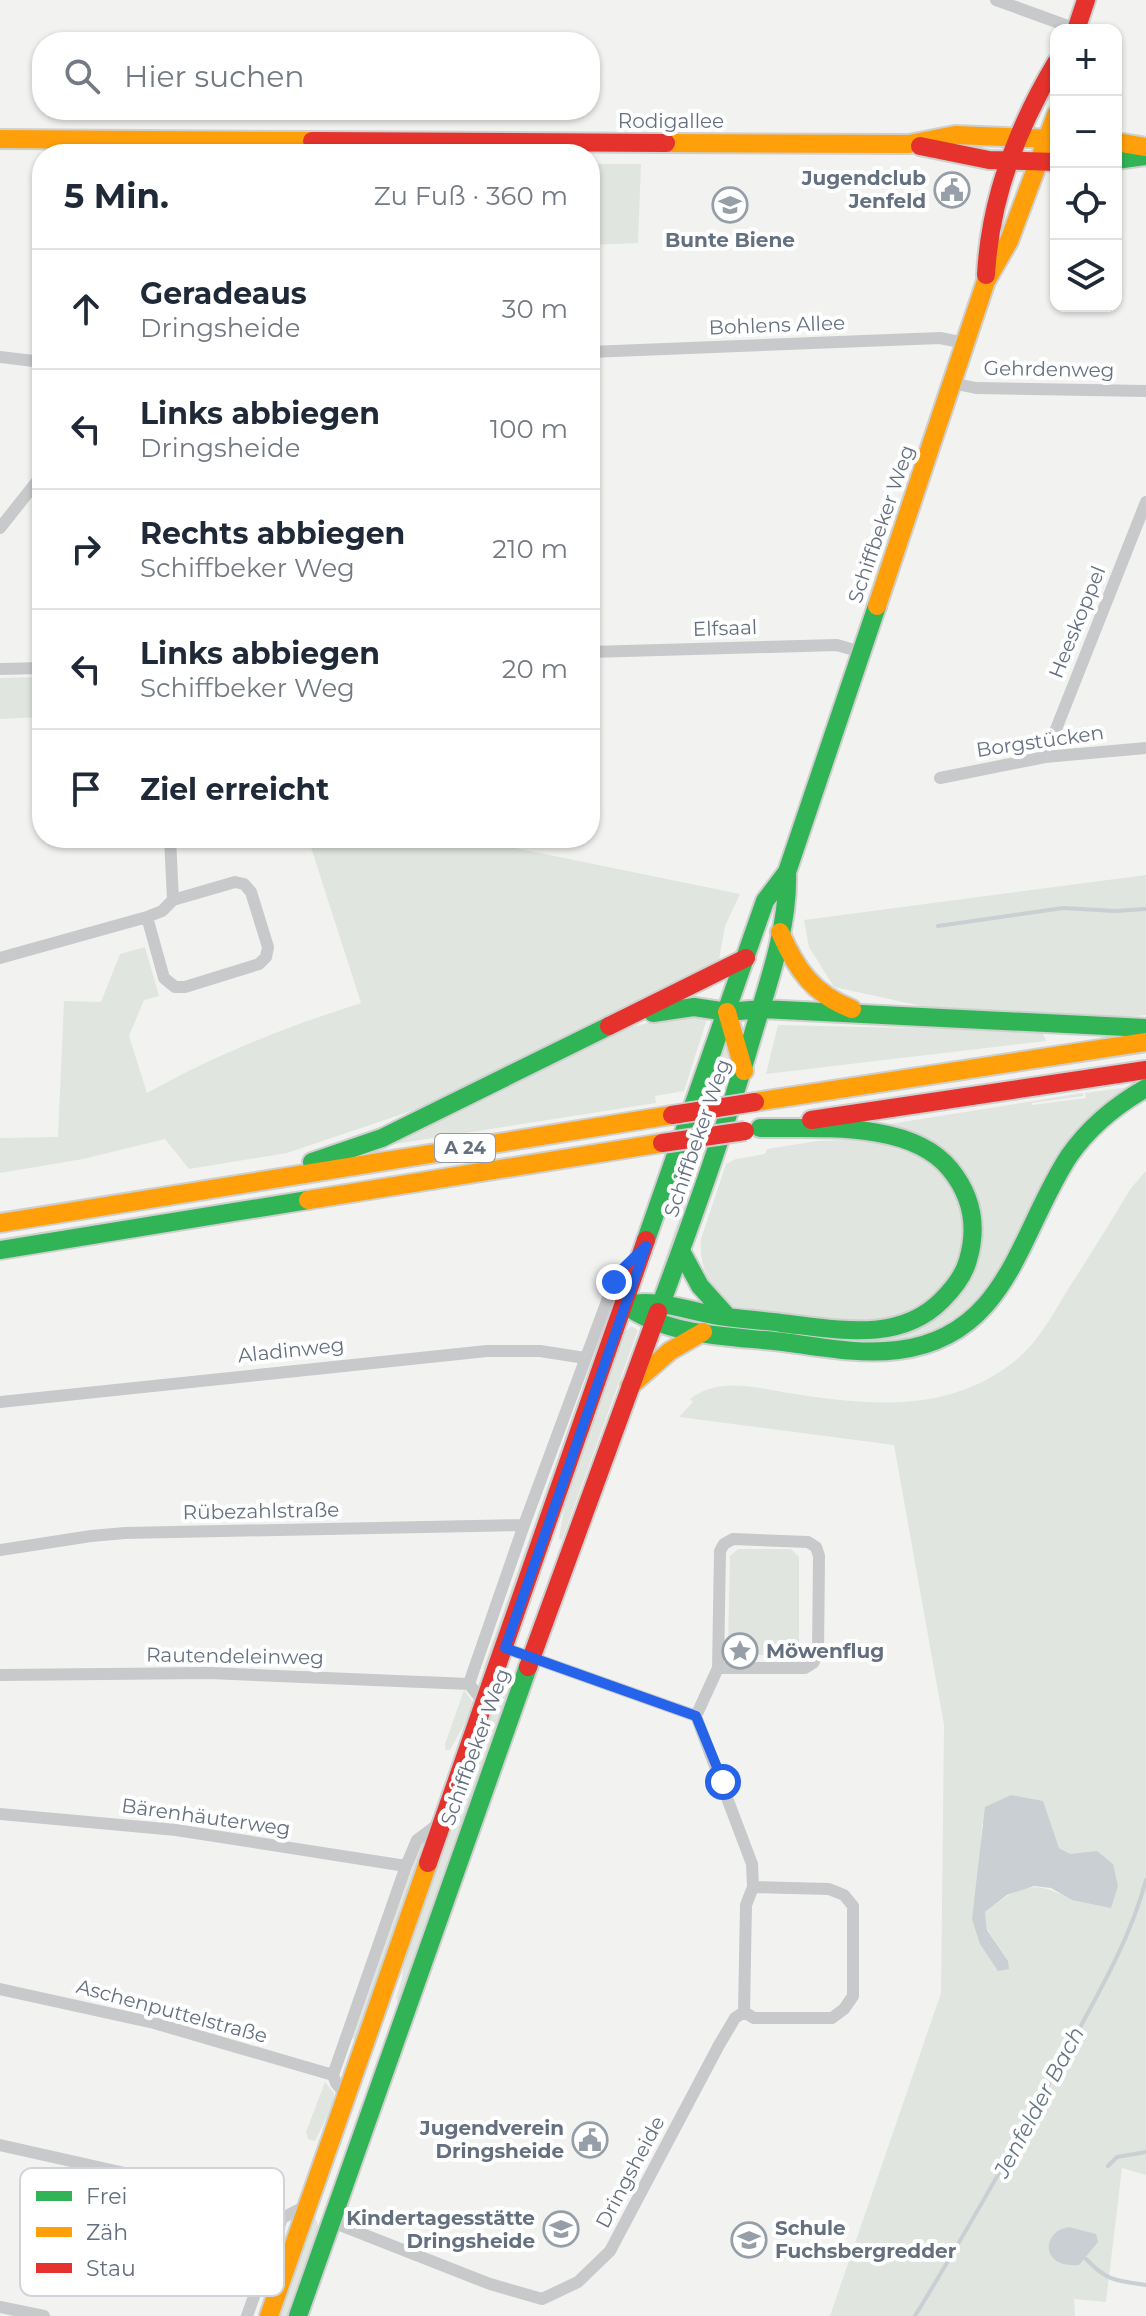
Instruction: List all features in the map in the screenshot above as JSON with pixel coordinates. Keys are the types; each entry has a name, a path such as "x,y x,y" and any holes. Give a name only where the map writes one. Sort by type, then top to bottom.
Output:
{"main road":[{"path":"1078,24 1086,0"},
{"name":"Schiffbeker Weg","path":"986,281 989,234 1011,161 1050,76"},
{"name":"Rodigallee","path":"0,139 909,144 955,135 1050,139"},
{"path":"1122,143 1146,147"},
{"name":"Rodigallee","path":"909,144 974,158 1047,162"},
{"path":"1122,159 1146,156"},
{"name":"Schiffbeker Weg","path":"284,2273 765,901 787,872 986,281 1047,162"},
{"name":"Schiffbeker Weg","path":"298,2316 530,1657 681,1251 744,1071 788,896 787,872"},
{"path":"780,932 797,971 807,983 833,1002 868,1013"},
{"path":"258,1181 382,1138 746,958"},
{"path":"621,1022 659,1011 694,1007 727,1012 762,1009 868,1013 1146,1028"},
{"path":"727,1012 744,1071"},
{"name":"A 24","path":"0,1223 1146,1042"},
{"name":"A 24","path":"0,1250 662,1143 1146,1070"},
{"path":"625,1305 641,1301 703,1332 850,1350 899,1350 946,1337 970,1322 1003,1284 1064,1163 1091,1128 1146,1088"},
{"path":"658,1311 868,1331 906,1324 922,1317 947,1299 964,1276 973,1250 974,1222 963,1189 949,1169 919,1146 893,1136 857,1131 752,1129"},
{"path":"681,1251 696,1283 710,1302 727,1316"},
{"path":"630,1386 670,1351 703,1332"},
{"path":"383,1993 399,2025"},
{"path":"308,2205 332,2222"},
{"name":"Schiffbeker Weg","path":"269,2316 276,2296"}],"street":[{"path":"996,0 1062,24"},
{"name":"Bohlens Allee","path":"600,352 940,338 965,343"},
{"path":"0,357 32,361"},
{"name":"Gehrdenweg","path":"952,383 976,388 1146,391"},
{"path":"3,522 32,487"},
{"name":"Heeskoppel","path":"1045,757 1146,502"},
{"name":"Elfsaal","path":"600,652 837,645 861,652"},
{"path":"0,669 32,668"},
{"name":"Borgstücken","path":"940,778 1045,757 1146,748"},
{"path":"170,848 173,900"},
{"path":"0,958 147,917 162,911 173,900 235,882 244,884 251,892 268,947 266,957 259,964 185,987 175,987 164,978 147,917"},
{"name":"Schiffbeker Weg","path":"485,1704 469,1684 524,1525 614,1282 624,1267 646,1246"},
{"name":"Aladinweg","path":"0,1402 487,1351 540,1351 585,1358"},
{"name":"Rübezahlstraße","path":"0,1550 125,1533 524,1525"},
{"path":"718,1668 805,1668 813,1663 818,1654 819,1556 816,1547 808,1542 733,1539 724,1544 720,1551 718,1668 696,1716 752,1864 753,1887 746,1905 744,2012 754,2018 832,2018 844,2009 853,1996 853,1906 844,1895 829,1889 753,1887"},
{"path":"505,1648 696,1716"},
{"name":"Rautendeleinweg","path":"0,1675 209,1673 469,1684"},
{"name":"Bärenhäuterweg","path":"0,1814 176,1830 406,1866"},
{"name":"Schiffbeker Weg","path":"333,2075 417,1840 444,1820"},
{"name":"Aschenputtelstraße","path":"0,1989 154,2023 333,2075"},
{"name":"Dringsheide","path":"332,2222 490,2284 542,2299 578,2282 610,2251 719,2045 735,2018 744,2012"},
{"path":"333,2075 347,2096"},
{"path":"0,2145 103,2168"},
{"path":"284,2217 308,2205"},
{"path":"247,2316 254,2296"},
{"path":"0,2307 44,2316"}],"shaded area":[{"path":"600,164 641,164 638,243 600,245"},
{"path":"32,677 32,717 0,719 0,678"},
{"path":"311,848 516,848 740,894 725,926 718,965 426,1106 287,1153 189,1169 165,1139 83,1159 0,1173 0,1138 58,1137 64,1001 101,1002 120,954 145,947 159,996 144,1000 129,1036 147,1093 252,1042 361,1003"},
{"path":"1146,875 1146,1015 1125,1017 926,1007 834,987 809,947 804,920"},
{"path":"682,1015 707,1019 684,1091 655,1096 656,1103 376,1147 622,1029"},
{"path":"778,1025 1042,1031 1046,1041 766,1074"},
{"path":"726,1045 729,1056 726,1072 694,1169 687,1207 655,1292 679,1218 688,1162"},
{"path":"1129,1087 990,1289 940,1331 899,1342 837,1336 958,1295 972,1193 884,1125 1083,1093 1083,1096 1032,1105 1086,1098 1085,1093"},
{"path":"845,1140 882,1144 920,1157 938,1170 955,1193 964,1221 959,1264 935,1296 898,1316 839,1320 728,1306 707,1275 701,1250 701,1239 726,1164 765,1154 767,1149"},
{"path":"1146,1171 1146,2175 1122,2168 1106,2302 1074,2299 1075,2316 830,2316 941,1993 944,1725 894,1445 679,1417 693,1402 690,1399 714,1387 755,1387 853,1401 910,1401 965,1389 991,1377 1016,1360 1039,1335 1131,1188","holes":["982,1824 1051,1828 1059,1848 1069,1854 1097,1852 1072,1900 1047,1889 1027,1888 1007,1896 985,1912 987,1929 1008,1961 972,1919"]},
{"path":"621,1279 624,1280 486,1670 483,1669"},
{"path":"631,1326 638,1330 562,1540 559,1539 566,1495 623,1334"},
{"path":"738,1549 791,1549 799,1557 799,1646 788,1655 735,1655 728,1645 730,1556"},
{"path":"464,1690 475,1705 450,1750 446,1750 445,1744"},
{"path":"499,1690 507,1693 399,2005 396,1998 405,1950"},
{"path":"1011,1795 1043,1801 1059,1848 1070,1854 1097,1851 1113,1864 1118,1886 1111,1908 1072,1900 1051,1888 1034,1886 1007,1895 985,1912 987,1930 1008,1961 1009,1969 998,1971 980,1944 972,1919 985,1807"},
{"path":"422,1839 428,1841 356,2041 352,2038"},
{"path":"325,2082 334,2093 334,2102 315,2141 308,2139 306,2132"},
{"path":"313,2213 319,2227 289,2316 277,2316"},
{"path":"1069,2227 1096,2234 1098,2242 1079,2265 1057,2261 1049,2249 1054,2235"}],"waterway":[{"path":"938,926 1063,908 1146,909"},
{"name":"Jenfelder Bach","path":"915,2316 1099,1992 1121,1948 1146,1880"},
{"path":"1108,2166 1117,2157 1146,2152"},
{"path":"1086,2259 1113,2279 1146,2285"}],"traffic: fast":[{"path":"1122,159 1146,156"},
{"path":"646,1240 765,901 787,872 877,606"},
{"path":"658,1312 721,1135 767,989 782,931 787,872"},
{"path":"653,1013 694,1007 727,1012 762,1009 1146,1028"},
{"path":"312,1162 382,1138 609,1026"},
{"path":"625,1305 642,1316 681,1329 840,1350 898,1350 935,1341 964,1325 987,1303 1006,1277 1052,1186 1077,1145 1104,1118 1146,1088"},
{"path":"625,1305 659,1304 731,1318 866,1330 906,1323 925,1314 954,1286 966,1266 971,1247 971,1212 958,1179 933,1153 911,1142 861,1130 760,1128"},
{"path":"0,1250 308,1200"},
{"path":"681,1251 700,1286 727,1316"},
{"path":"298,2316 528,1667"}],"traffic: slow":[{"path":"877,606 986,281 1009,241 1050,131"},
{"path":"666,143 909,144 955,135 1050,139"},
{"path":"0,139 312,141"},
{"path":"1122,143 1146,147"},
{"path":"780,932 807,979 827,996 852,1009"},
{"path":"727,1012 744,1071"},
{"path":"755,1102 1146,1042"},
{"path":"0,1223 672,1115"},
{"path":"308,1200 662,1143"},
{"path":"630,1386 670,1351 703,1332"},
{"path":"284,2273 428,1863"},
{"path":"269,2316 276,2296"}],"traffic: jam":[{"path":"1078,24 1086,0"},
{"path":"986,275 993,219 1008,165 1029,113 1050,74"},
{"path":"312,141 666,143"},
{"path":"920,146 989,160 1050,162"},
{"path":"609,1026 746,958"},
{"path":"811,1120 1146,1070"},
{"path":"672,1115 755,1102"},
{"path":"662,1143 745,1131"},
{"path":"428,1863 646,1240"},
{"path":"528,1667 658,1312"}],"place":[{"name":"Jugendclub Jenfeld","path":"952,190"},
{"name":"Bunte Biene","path":"730,205"},
{"name":"Möwenflug","path":"740,1651"},
{"name":"Jugendverein Dringsheide","path":"590,2140"},
{"name":"Kindertagesstätte Dringsheide","path":"561,2229"},
{"name":"Schule Fuchsbergredder","path":"749,2240"}],"route":[{"path":"614,1282 624,1267 646,1246 505,1648 696,1716 723,1782"}]}
